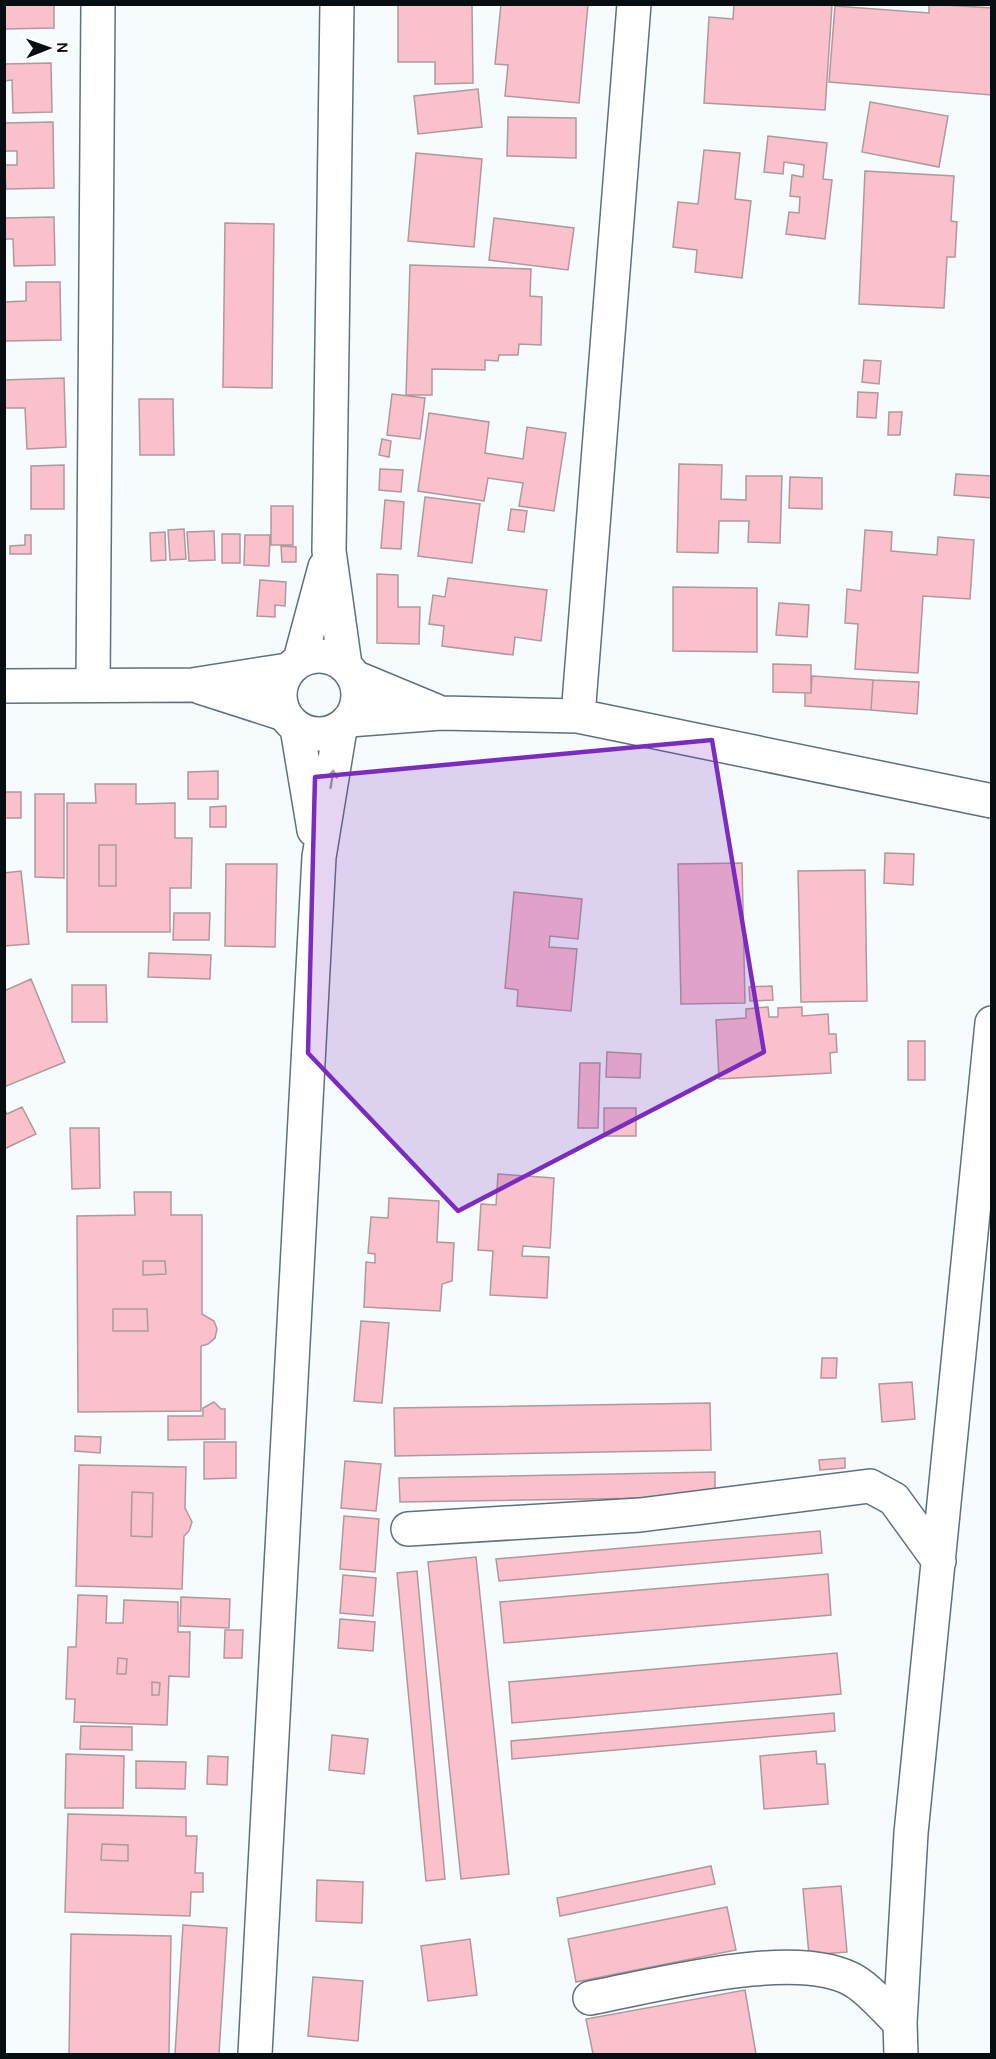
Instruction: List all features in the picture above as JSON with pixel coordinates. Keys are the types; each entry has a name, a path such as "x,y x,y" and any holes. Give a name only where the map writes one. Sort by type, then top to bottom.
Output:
{"street":[{"path":"93,685 98,4"},
{"path":"255,2055 319,857 345,725 357,707 359,692 350,671 329,551 337,4"},
{"path":"578,716 634,4"},
{"path":"319,857 291,721 280,692 294,665 329,551"},
{"path":"4,686 192,685 294,665 323,655 350,671 441,713"},
{"path":"192,685 291,721 311,734 326,734 345,725 441,713 578,716 992,801"},
{"path":"901,2039 911,1833 992,1023"},
{"path":"408,1529 640,1515 870,1486 894,1499 939,1561"},
{"path":"590,1998 759,1967 816,1967 856,1982 901,2039"}],"highlighted area":[{"path":"712,740 764,1052 458,1211 308,1053 315,777"}],"building":[{"path":"4,4 54,4 54,28 4,29"},
{"path":"398,4 472,4 473,83 435,84 435,62 398,62"},
{"path":"501,4 588,4 579,103 505,96 508,65 495,64"},
{"path":"734,4 832,5 825,110 704,103 709,17 733,19"},
{"path":"929,4 992,8 992,95 829,82 835,6 929,13"},
{"path":"51,63 52,112 13,113 12,80 4,81 4,64"},
{"path":"478,89 482,127 418,134 414,96"},
{"path":"870,102 948,116 939,167 862,152"},
{"path":"508,117 576,118 576,158 507,156"},
{"path":"53,122 54,188 6,189 4,165 17,165 17,151 4,151 4,123"},
{"path":"768,136 827,143 823,179 832,180 825,239 786,234 789,212 799,213 800,197 790,196 792,175 803,177 804,165 784,162 783,174 764,172"},
{"path":"704,150 740,153 735,199 751,201 742,278 695,272 697,250 673,247 678,202 698,204"},
{"path":"416,153 482,159 474,247 408,241"},
{"path":"865,171 954,176 951,221 957,222 955,257 947,257 944,308 859,304"},
{"path":"54,217 55,265 14,266 13,239 4,239 4,218"},
{"path":"494,218 574,228 568,270 489,260"},
{"path":"225,223 274,224 272,388 223,387"},
{"path":"410,265 531,269 530,296 542,297 541,345 519,344 518,355 499,355 498,361 485,360 485,370 432,369 432,395 406,395"},
{"path":"26,282 60,282 61,340 4,341 4,302 26,301"},
{"path":"864,360 881,361 879,384 862,382"},
{"path":"64,378 66,447 27,449 25,408 4,408 4,380"},
{"path":"858,392 878,393 876,418 857,417"},
{"path":"392,394 425,398 420,439 387,435"},
{"path":"139,399 173,399 174,455 140,455"},
{"path":"889,412 902,412 900,435 888,435"},
{"path":"429,413 489,422 485,453 523,459 527,427 566,433 554,511 519,506 523,483 488,478 484,501 418,491"},
{"path":"382,439 391,441 389,457 379,455"},
{"path":"679,464 722,465 721,499 746,500 746,476 782,476 780,543 748,542 749,521 719,521 718,553 677,552"},
{"path":"64,465 64,509 31,509 31,466"},
{"path":"380,469 403,470 401,492 379,490"},
{"path":"956,474 992,476 992,498 954,495"},
{"path":"790,477 822,478 822,509 789,508"},
{"path":"425,497 480,504 472,563 418,556"},
{"path":"385,500 404,502 401,549 381,548"},
{"path":"271,506 293,506 293,545 271,545"},
{"path":"511,509 527,511 524,532 508,530"},
{"path":"184,529 186,559 170,560 168,530"},
{"path":"865,530 892,532 891,551 937,555 938,537 974,540 970,599 923,596 918,673 855,669 858,624 845,623 847,589 861,591"},
{"path":"214,531 215,560 189,561 187,532"},
{"path":"165,532 166,560 151,561 150,533"},
{"path":"222,534 240,534 240,563 222,563"},
{"path":"25,535 31,535 31,554 10,554 10,546 25,545"},
{"path":"245,535 270,535 269,566 244,565"},
{"path":"281,546 296,547 296,562 282,562"},
{"path":"377,574 398,575 398,607 420,607 419,644 377,643"},
{"path":"448,578 547,590 541,641 515,637 513,655 442,646 444,626 429,624 433,595 445,597"},
{"path":"260,580 286,582 285,606 275,605 275,617 257,616"},
{"path":"673,587 757,588 757,652 673,651"},
{"path":"779,603 809,605 807,637 776,635"},
{"path":"773,664 811,665 811,693 773,692"},
{"path":"812,676 873,680 871,710 805,706 805,693 811,693"},
{"path":"873,680 919,682 917,714 871,710"},
{"path":"218,771 218,799 188,799 188,772"},
{"path":"95,784 136,784 136,804 175,803 175,838 192,838 191,888 170,888 170,932 67,932 67,803 96,803","holes":["99,845 116,845 116,886 99,886"]},
{"path":"4,792 21,792 21,818 4,818"},
{"path":"35,794 64,794 64,878 35,877"},
{"path":"226,806 226,827 210,827 210,807"},
{"path":"99,845 116,845 116,886 99,886"},
{"path":"885,853 914,854 913,885 884,883"},
{"path":"742,863 745,1003 681,1004 678,864"},
{"path":"226,864 277,864 275,947 225,946"},
{"path":"865,870 867,1001 801,1002 798,871"},
{"path":"21,871 29,944 4,946 4,873"},
{"path":"514,892 582,899 578,939 550,936 549,947 577,949 571,1011 517,1006 518,990 505,988"},
{"path":"174,913 210,913 209,940 173,940"},
{"path":"149,953 211,955 210,979 148,977"},
{"path":"31,979 65,1062 4,1087 4,991"},
{"path":"72,985 106,985 107,1022 72,1022"},
{"path":"772,986 773,1000 750,1001 749,987"},
{"path":"768,1007 769,1017 778,1017 778,1008 802,1007 802,1016 828,1014 829,1034 836,1034 837,1052 830,1053 831,1073 719,1079 716,1020 746,1018 746,1009"},
{"path":"908,1041 925,1041 925,1080 908,1080"},
{"path":"607,1052 641,1054 640,1078 606,1077"},
{"path":"580,1063 600,1063 598,1128 578,1128"},
{"path":"22,1107 36,1134 4,1149 4,1109 7,1114"},
{"path":"604,1108 636,1108 636,1136 604,1136"},
{"path":"70,1128 99,1128 100,1188 72,1189"},
{"path":"498,1174 554,1178 550,1248 523,1246 522,1256 549,1257 547,1298 490,1295 493,1251 478,1250 481,1204 496,1205"},
{"path":"134,1192 171,1192 171,1215 202,1215 202,1314 214,1321 217,1329 215,1338 201,1346 201,1411 78,1412 77,1216 135,1215","holes":["143,1261 165,1261 166,1274 143,1275","113,1309 147,1309 148,1331 113,1331"]},
{"path":"389,1198 439,1201 437,1242 454,1243 452,1281 442,1284 440,1311 364,1307 366,1262 375,1263 375,1254 368,1253 371,1217 388,1218"},
{"path":"143,1261 165,1261 166,1274 143,1275"},
{"path":"113,1309 147,1309 148,1331 113,1331"},
{"path":"361,1321 389,1323 382,1403 354,1401"},
{"path":"822,1358 837,1358 836,1378 821,1378"},
{"path":"912,1382 915,1419 882,1422 879,1384"},
{"path":"214,1402 221,1409 225,1409 225,1439 168,1440 168,1416 203,1416 203,1408"},
{"path":"710,1403 711,1450 395,1456 394,1408"},
{"path":"75,1436 101,1437 100,1453 75,1451"},
{"path":"204,1442 236,1442 236,1478 204,1479"},
{"path":"845,1458 845,1468 820,1470 819,1460"},
{"path":"345,1461 381,1464 376,1511 341,1508"},
{"path":"79,1465 186,1467 185,1508 192,1522 189,1531 184,1536 182,1589 76,1586","holes":["132,1492 153,1493 152,1537 131,1536"]},
{"path":"715,1472 715,1497 400,1502 399,1478"},
{"path":"132,1492 153,1493 152,1537 131,1536"},
{"path":"344,1516 379,1519 375,1572 340,1569"},
{"path":"820,1531 822,1553 499,1581 496,1559"},
{"path":"476,1557 509,1874 461,1879 428,1562"},
{"path":"417,1571 445,1879 426,1881 397,1573"},
{"path":"828,1574 831,1615 504,1643 500,1602"},
{"path":"343,1575 376,1578 373,1616 340,1613"},
{"path":"78,1595 107,1596 106,1623 123,1623 124,1600 178,1602 178,1632 190,1632 189,1677 169,1676 167,1725 74,1722 75,1699 66,1699 68,1647 76,1647","holes":["118,1658 127,1659 126,1674 117,1674","152,1682 160,1683 159,1695 152,1695"]},
{"path":"181,1597 230,1599 229,1628 180,1626"},
{"path":"340,1619 375,1622 373,1651 338,1648"},
{"path":"225,1630 243,1630 242,1658 224,1658"},
{"path":"837,1653 841,1694 512,1723 509,1682"},
{"path":"118,1658 127,1659 126,1674 117,1674"},
{"path":"152,1682 160,1683 159,1695 152,1695"},
{"path":"834,1713 835,1731 512,1759 511,1741"},
{"path":"81,1726 132,1727 132,1750 80,1749"},
{"path":"332,1735 368,1739 364,1774 329,1770"},
{"path":"816,1751 817,1764 825,1764 828,1804 764,1809 760,1756"},
{"path":"66,1754 124,1756 123,1808 65,1808"},
{"path":"208,1756 228,1757 227,1785 207,1784"},
{"path":"136,1761 186,1762 185,1789 136,1788"},
{"path":"68,1814 186,1817 186,1836 197,1836 195,1873 203,1873 203,1892 191,1892 190,1916 65,1912","holes":["102,1844 128,1845 128,1861 101,1860"]},
{"path":"102,1844 128,1845 128,1861 101,1860"},
{"path":"711,1866 715,1884 560,1916 557,1898"},
{"path":"317,1880 363,1882 362,1923 316,1921"},
{"path":"841,1886 847,1952 809,1955 803,1889"},
{"path":"727,1907 736,1950 576,1982 568,1939"},
{"path":"183,1925 227,1928 219,2054 175,2054"},
{"path":"71,1934 171,1936 169,2054 69,2054"},
{"path":"470,1939 477,1995 428,2001 421,1946"},
{"path":"313,1977 363,1981 358,2041 308,2036"},
{"path":"745,1990 756,2054 593,2054 586,2019"}]}
